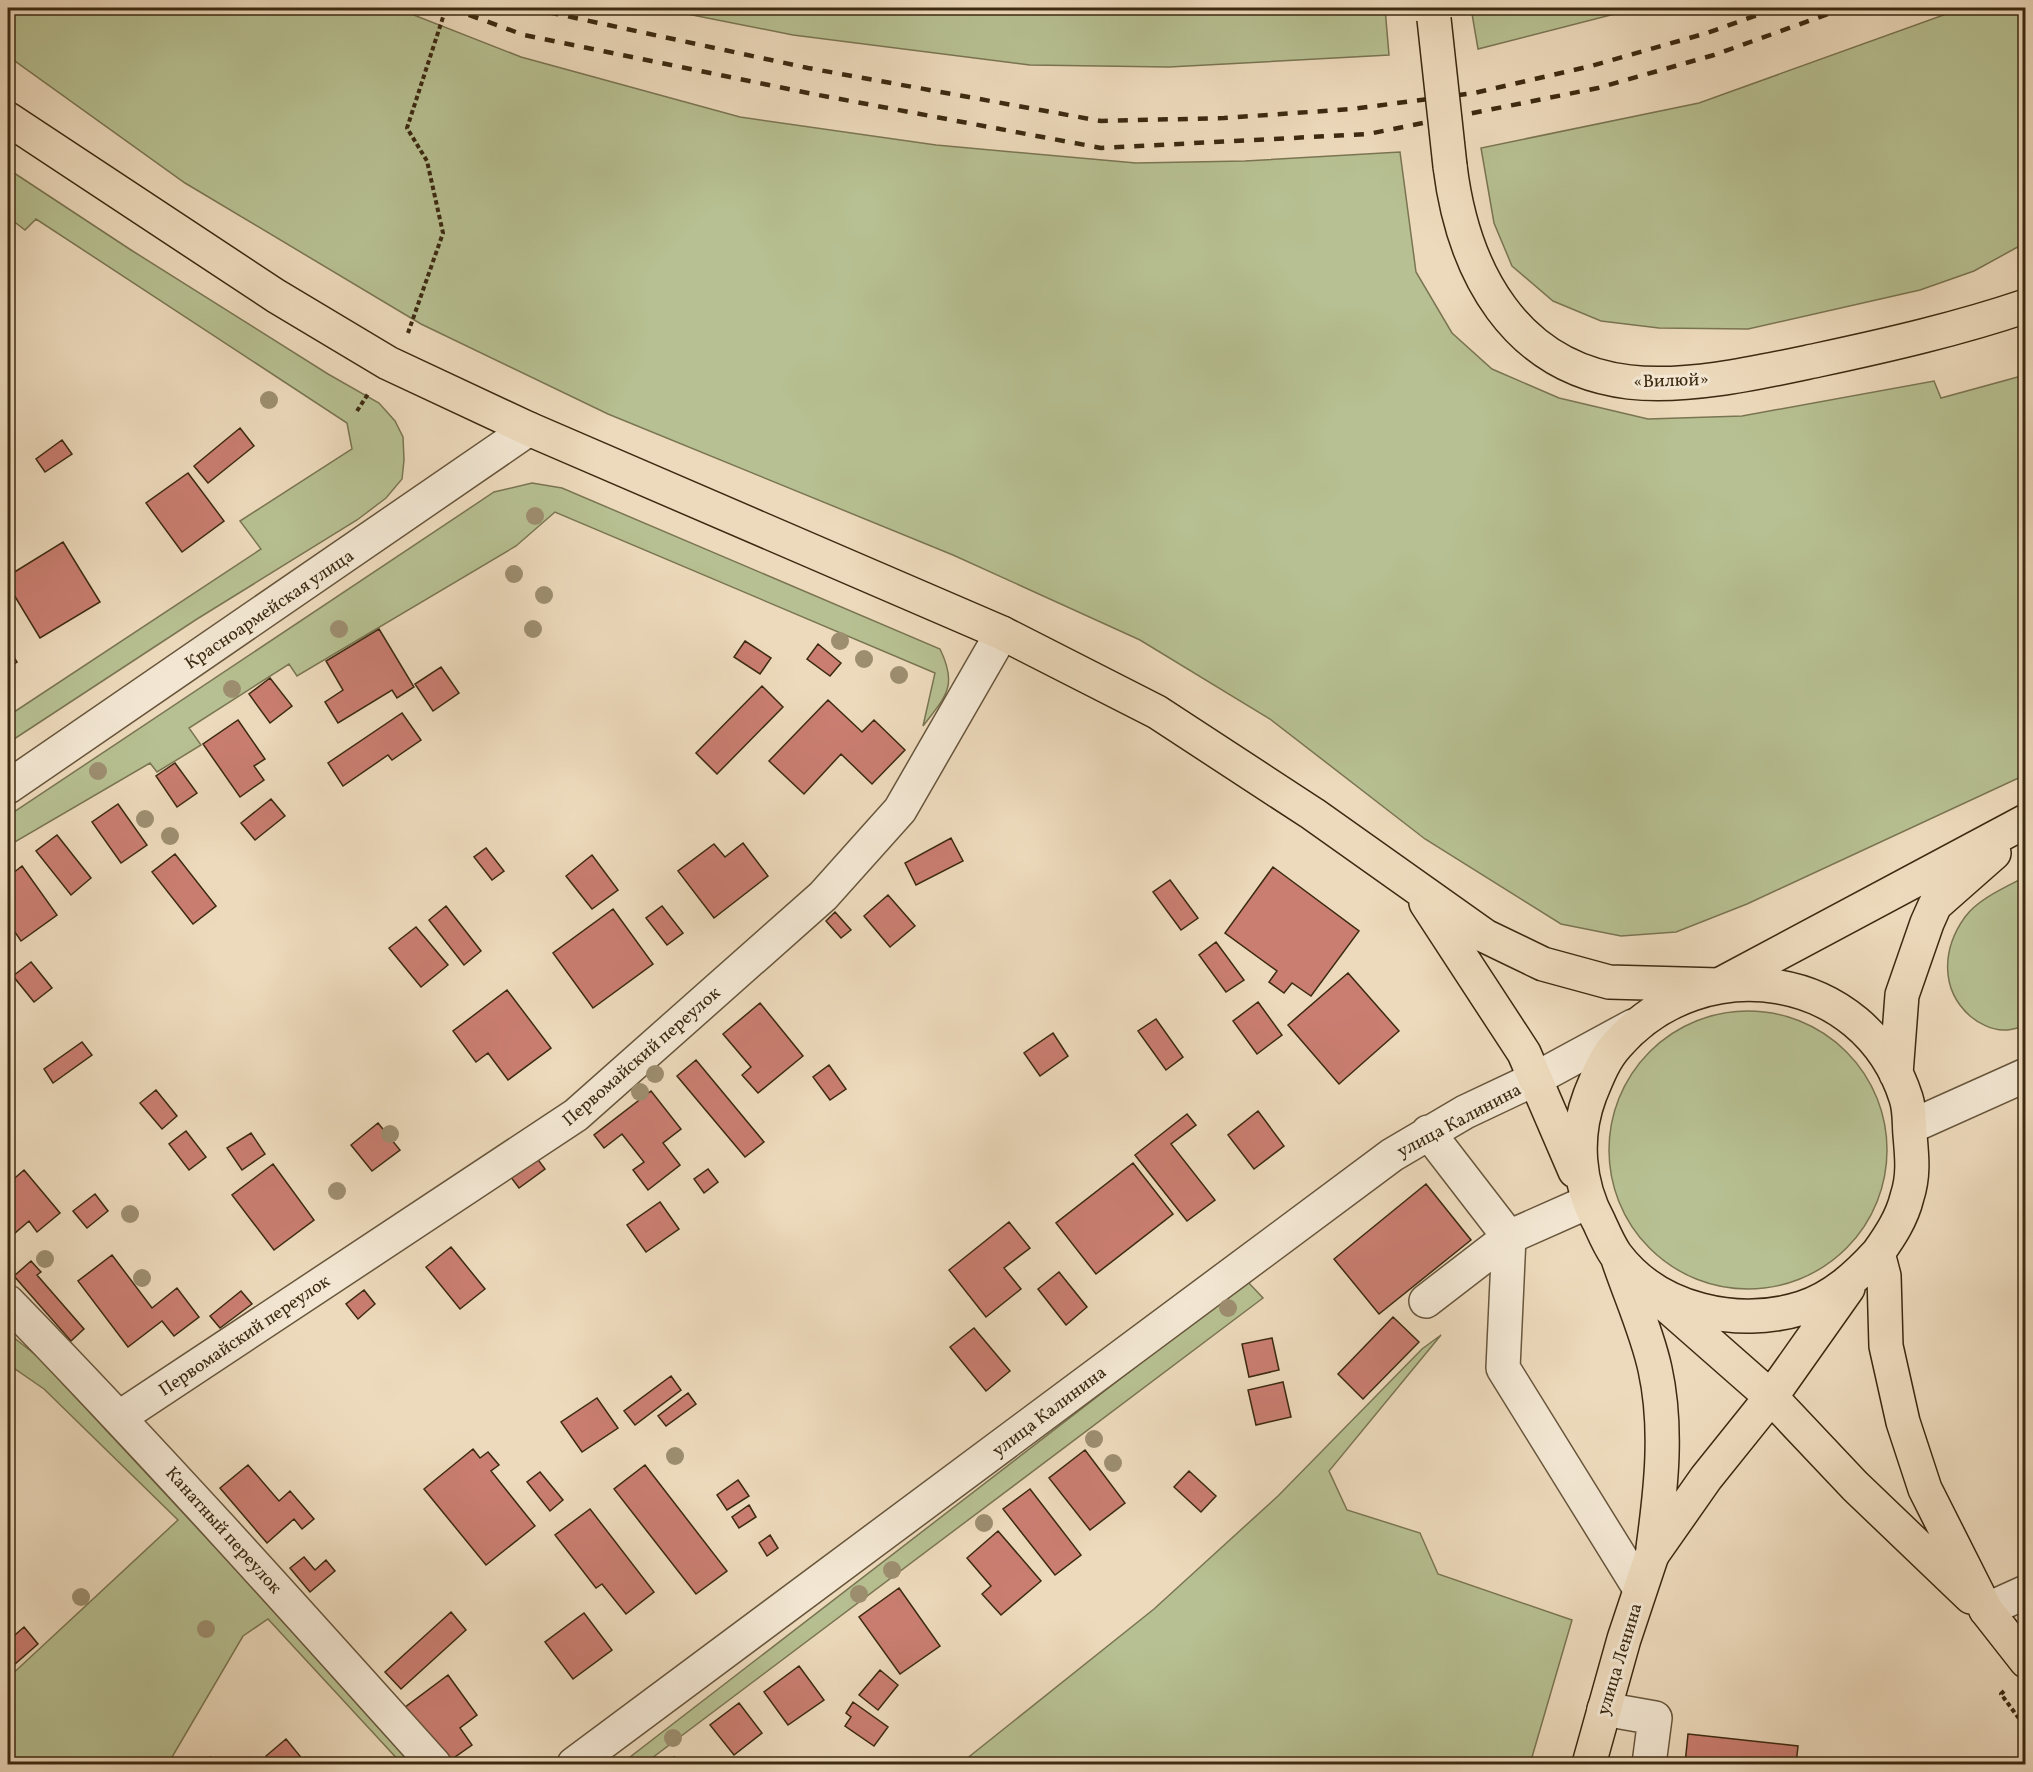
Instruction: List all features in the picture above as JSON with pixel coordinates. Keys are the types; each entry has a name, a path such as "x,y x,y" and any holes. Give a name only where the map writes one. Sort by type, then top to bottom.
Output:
{"main road":[{"name":"«Вилюй»","path":"1433,13 1454,203 1489,292 1504,315 1542,349 1580,370 1629,382 1740,377 1971,325 2025,306"},
{"path":"8,119 276,297 388,363 529,429 1002,633 1157,712 1313,814 1485,936 1543,964 1609,982 1719,985 1759,983 1795,990 1822,1000 1855,1022 1884,1053 1907,1100 1913,1169 1907,1198 1894,1230 1878,1253 1856,1276 1771,1397 1706,1478 1652,1555"},
{"path":"1588,1202 1581,1171 1580,1134 1585,1107 1615,1046 1637,1024 1683,995 1719,985 2025,823"},
{"path":"1896,1074 1902,995 1918,944 1935,905 2025,823"},
{"path":"1415,886 1485,991 1537,1078 1588,1202 1616,1255 1655,1369 1661,1422 1662,1484 1652,1555"},
{"path":"1878,1253 1884,1276 1886,1346 1903,1422 1925,1489 1986,1610 2025,1661"},
{"path":"1616,1255 1639,1277 1661,1293 1698,1309 1743,1317 1775,1315 1804,1307 1833,1293 1856,1276"},
{"path":"1616,1255 1666,1305 1771,1397 1855,1486 1930,1560 1986,1610"},
{"name":"улица Ленина","path":"1588,1764 1652,1555"}],"street":[{"name":"Красноармейская улица","path":"8,787 529,429"},
{"name":"Первомайский переулок","path":"120,1417 576,1115 823,896 900,810 1002,633"},
{"name":"улица Калинина","path":"574,1764 1341,1193 1428,1132 1537,1078 1637,1024"},
{"path":"1910,1126 2025,1075"},
{"path":"1428,1132 1509,1237 1503,1368 1640,1589"},
{"path":"1426,1301 1509,1237 1588,1202"},
{"name":"Канатный переулок","path":"8,1302 120,1417 434,1764"},
{"path":"1986,1610 2025,1592"},
{"path":"1604,1709 1655,1718 1649,1764"}],"path":[{"path":"357,411 406,339 443,233 427,161 407,128 446,8"},
{"path":"2001,1694 2025,1728"}],"green space":[{"path":"8,8 396,8 521,57 740,117 936,145 1136,163 1245,161 1400,152 1416,272 1452,333 1492,369 1559,398 1648,419 1742,416 1934,381 1941,398 2025,375 2025,775 1747,904 1676,932 1621,936 1561,924 1425,839 1270,719 1140,640 953,555 608,414 421,324 185,183 8,56"},
{"path":"657,8 1385,8 1389,55 1169,67 1030,65 793,35"},
{"path":"1471,8 1638,8 1478,49"},
{"path":"1963,8 2025,8 2025,243 1974,271 1920,290 1748,329 1659,328 1601,321 1553,301 1512,266 1494,223 1481,148 1699,103"},
{"path":"8,169 131,250 328,374 379,403 395,421 403,437 404,460 402,479 386,498 357,520 197,619 8,743 8,716 261,549 240,521 352,449 347,423 36,219 25,230 8,217"},
{"path":"532,483 562,488 940,649 949,682 943,698 923,726 935,673 555,512 516,546 297,676 289,664 189,728 201,745 157,772 150,763 8,846 8,816 494,492"},
{"path":"2025,877 2025,1026 1999,1030 1977,1021 1960,1005 1949,981 1949,955 1957,929 1965,917 1993,894"},
{"path":"1748,1011 1788,1017 1814,1027 1846,1052 1871,1084 1881,1110 1887,1150 1881,1190 1871,1216 1846,1248 1814,1273 1788,1283 1748,1289 1708,1283 1682,1273 1650,1248 1625,1216 1615,1190 1609,1150 1615,1110 1625,1084 1650,1052 1682,1027 1708,1017"},
{"path":"1247,1281 1263,1298 644,1764 621,1764"},
{"path":"8,1333 37,1356 417,1764 402,1764 268,1619 243,1636 168,1764 8,1764 8,1678 178,1520 44,1389 8,1364"},
{"path":"1441,1335 1329,1471 1347,1510 1420,1533 1438,1574 1572,1620 1530,1764 960,1764 1154,1609 1278,1496 1422,1349"}],"building":[{"path":"240,428 254,446 208,483 194,466"},
{"path":"62,440 72,454 45,472 36,459"},
{"path":"188,473 224,521 182,552 146,503"},
{"path":"63,542 100,602 40,638 8,585 8,576"},
{"path":"379,629 414,687 397,698 392,690 338,723 325,702 343,690 326,661"},
{"path":"745,641 771,658 760,674 734,657"},
{"path":"818,644 841,663 830,676 807,659"},
{"path":"8,648 17,662 8,668"},
{"path":"441,667 459,693 433,711 415,684"},
{"path":"270,678 292,706 270,723 249,694"},
{"path":"762,686 783,707 717,774 696,753"},
{"path":"828,700 862,732 874,720 905,750 872,784 841,754 804,794 769,761"},
{"path":"402,713 421,740 392,760 388,755 343,786 328,763"},
{"path":"238,720 265,759 254,766 264,780 240,797 203,744"},
{"path":"175,763 197,793 177,807 156,776"},
{"path":"271,799 285,816 255,840 241,823"},
{"path":"118,804 147,845 121,863 92,822"},
{"path":"57,835 91,878 71,895 36,851"},
{"path":"951,838 963,861 916,885 905,863"},
{"path":"743,843 768,876 714,918 678,871 714,844 725,857"},
{"path":"486,848 504,871 492,880 474,857"},
{"path":"175,854 216,906 193,924 152,872"},
{"path":"592,855 618,890 592,909 566,876"},
{"path":"22,866 57,915 21,941 8,922 8,877"},
{"path":"1273,867 1359,931 1311,996 1292,983 1284,993 1269,982 1277,971 1225,933"},
{"path":"1170,880 1198,918 1181,930 1153,892"},
{"path":"888,895 915,926 890,947 864,916"},
{"path":"446,906 481,951 464,965 429,920"},
{"path":"662,906 683,933 667,945 646,918"},
{"path":"613,909 653,964 593,1008 553,953"},
{"path":"835,912 851,930 841,938 826,921"},
{"path":"416,927 448,965 421,987 389,948"},
{"path":"1216,942 1244,980 1226,992 1199,955"},
{"path":"31,962 52,988 34,1002 13,976"},
{"path":"1348,973 1399,1031 1339,1084 1288,1025"},
{"path":"507,990 551,1048 508,1080 488,1053 476,1062 453,1031"},
{"path":"1258,1002 1282,1035 1257,1054 1233,1021"},
{"path":"760,1003 803,1056 758,1093 742,1075 751,1067 723,1034"},
{"path":"1156,1019 1183,1057 1166,1070 1138,1031"},
{"path":"1053,1033 1068,1056 1040,1076 1024,1053"},
{"path":"82,1042 92,1055 53,1083 44,1069"},
{"path":"696,1060 764,1142 745,1157 677,1076"},
{"path":"829,1065 846,1089 830,1100 813,1077"},
{"path":"156,1090 177,1116 162,1129 140,1103"},
{"path":"651,1091 681,1129 663,1143 680,1165 648,1190 633,1170 644,1162 622,1134 604,1148 594,1135"},
{"path":"1258,1111 1284,1146 1254,1169 1228,1135"},
{"path":"1187,1114 1196,1125 1171,1144 1215,1200 1187,1221 1135,1155"},
{"path":"378,1123 400,1150 372,1171 351,1145"},
{"path":"186,1131 206,1157 189,1170 169,1144"},
{"path":"251,1133 265,1154 242,1170 227,1148"},
{"path":"533,1153 545,1169 519,1188 507,1172"},
{"path":"1133,1163 1173,1214 1096,1274 1056,1223"},
{"path":"273,1164 314,1220 274,1250 232,1195"},
{"path":"708,1169 718,1182 704,1193 694,1179"},
{"path":"24,1170 60,1213 37,1232 29,1221 8,1239 8,1184"},
{"path":"1426,1184 1471,1240 1379,1314 1334,1259"},
{"path":"95,1194 108,1211 87,1228 73,1211"},
{"path":"660,1202 679,1229 646,1252 627,1225"},
{"path":"1009,1222 1030,1248 1004,1268 1021,1289 986,1317 949,1270"},
{"path":"451,1247 485,1289 460,1309 426,1267"},
{"path":"112,1255 152,1308 177,1288 199,1317 174,1336 162,1321 128,1347 78,1281"},
{"path":"31,1261 41,1272 37,1275 84,1329 71,1341 14,1276"},
{"path":"1059,1272 1087,1307 1066,1325 1038,1289"},
{"path":"364,1290 375,1304 358,1319 346,1304"},
{"path":"241,1291 252,1304 220,1328 210,1316"},
{"path":"1393,1317 1419,1342 1363,1399 1338,1374"},
{"path":"974,1328 1010,1371 986,1391 950,1347"},
{"path":"1272,1338 1279,1370 1249,1377 1242,1344"},
{"path":"671,1376 681,1390 635,1425 624,1411"},
{"path":"1283,1382 1291,1417 1256,1425 1248,1390"},
{"path":"688,1393 696,1404 666,1426 658,1416"},
{"path":"597,1398 618,1428 582,1452 561,1422"},
{"path":"473,1449 480,1458 488,1452 499,1465 491,1471 535,1526 486,1565 424,1489"},
{"path":"1085,1450 1125,1503 1090,1530 1049,1478"},
{"path":"248,1465 279,1501 290,1491 314,1519 302,1529 294,1519 267,1543 220,1488"},
{"path":"645,1465 727,1571 696,1594 614,1489"},
{"path":"1189,1471 1216,1496 1201,1512 1174,1487"},
{"path":"540,1472 563,1500 550,1511 527,1482"},
{"path":"738,1480 749,1496 727,1510 717,1495"},
{"path":"1030,1489 1081,1555 1055,1575 1003,1509"},
{"path":"749,1505 756,1517 739,1528 732,1517"},
{"path":"590,1509 654,1592 626,1614 602,1584 596,1588 555,1535"},
{"path":"998,1531 1041,1581 1001,1615 982,1594 991,1586 967,1558"},
{"path":"770,1535 778,1548 767,1556 759,1543"},
{"path":"304,1557 315,1570 326,1560 335,1571 310,1592 290,1568"},
{"path":"899,1588 940,1646 900,1674 859,1617"},
{"path":"451,1612 466,1630 401,1689 385,1672"},
{"path":"584,1613 612,1650 573,1679 545,1642"},
{"path":"24,1627 38,1644 8,1670 8,1641"},
{"path":"799,1666 824,1700 788,1725 764,1692"},
{"path":"880,1670 898,1685 878,1710 859,1695"},
{"path":"448,1675 477,1715 460,1728 472,1745 445,1764 404,1708"},
{"path":"853,1702 888,1727 874,1746 845,1726 851,1717 846,1713"},
{"path":"739,1703 762,1733 734,1755 710,1725"},
{"path":"1688,1734 1798,1746 1796,1764 1685,1764"},
{"path":"286,1739 304,1761 300,1764 273,1764 266,1756"},
{"path":"210,1757 217,1764 201,1764"},
{"path":"674,1757 679,1764 664,1764"}],"railway":[{"path":"450,8 524,35 808,93 1101,148 1368,134 1598,88 1714,55 1845,8"},
{"path":"529,8 808,68 1101,121 1224,118 1352,109 1474,93 1591,66 1707,33 1777,8"}]}
